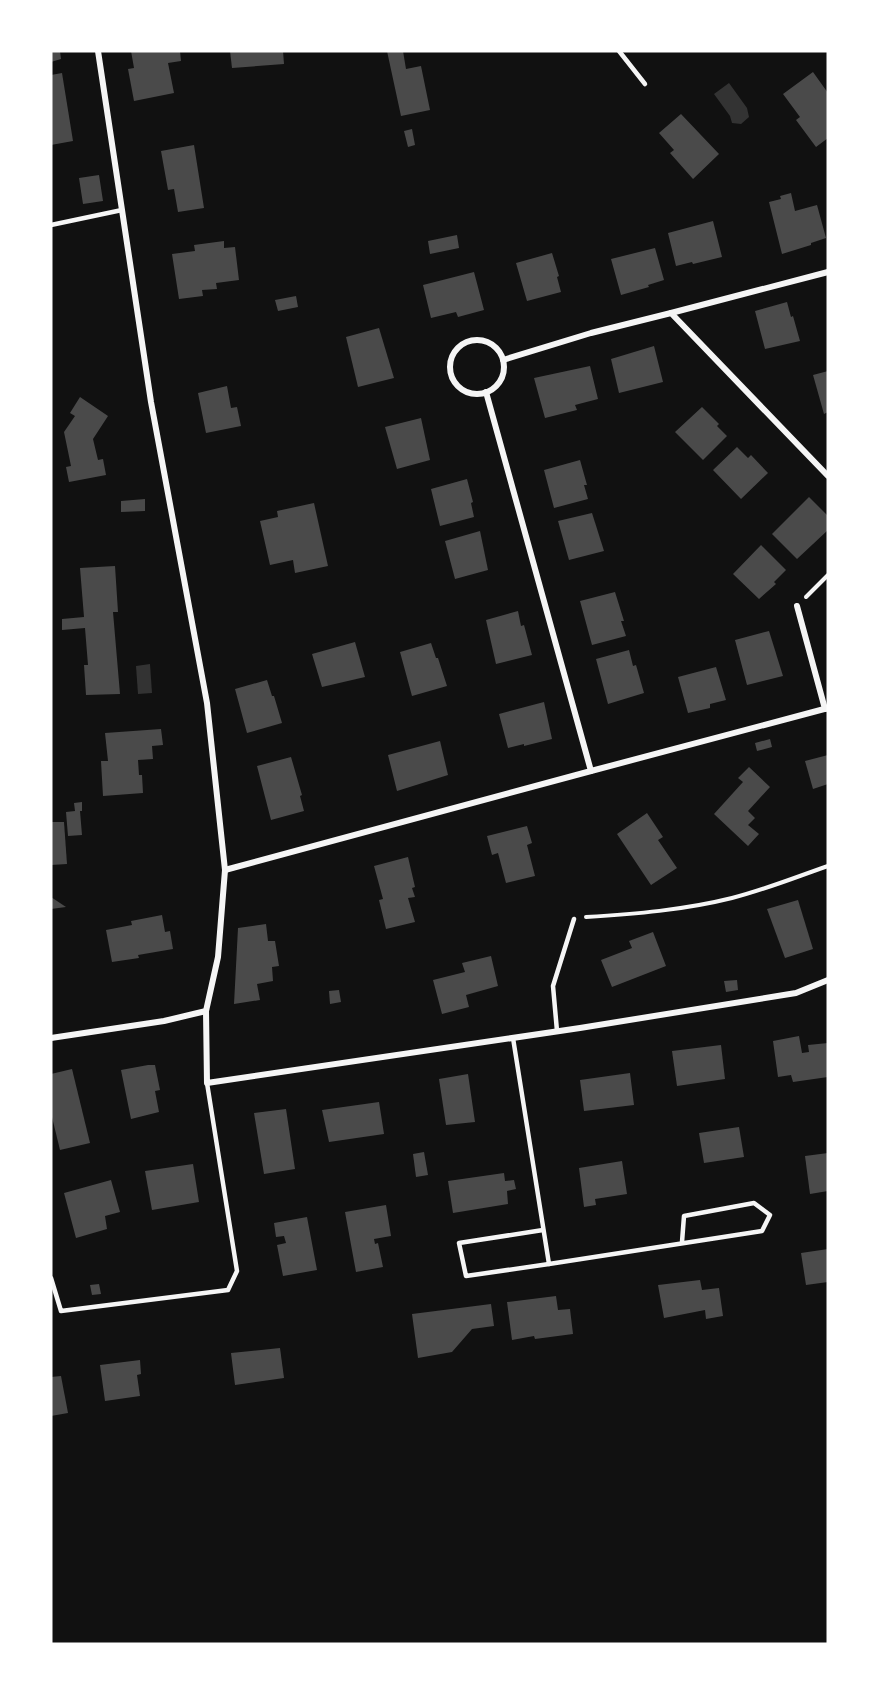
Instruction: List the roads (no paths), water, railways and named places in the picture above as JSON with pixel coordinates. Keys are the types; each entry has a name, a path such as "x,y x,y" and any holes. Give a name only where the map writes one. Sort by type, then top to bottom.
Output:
{"street":[{"path":"98,51 151,402 206,692 225,870 218,957 206,1011 207,1083 796,993 828,981"},
{"path":"503,360 591,333 828,272"},
{"path":"671,313 828,476"},
{"path":"475,340 493,345 503,360 502,376 493,388 486,392 468,392 454,381 450,363 453,354 466,342 475,340"},
{"path":"486,392 591,771"},
{"path":"225,870 826,708 797,606"},
{"path":"51,1038 164,1021 206,1011"}],"lane":[{"path":"619,51 645,84"},
{"path":"51,225 122,210"},
{"path":"557,1031 554,986 574,918"},
{"path":"513,1038 549,1264"},
{"path":"51,1278 61,1311 228,1290 237,1271 207,1083"},
{"path":"543,1230 459,1243 466,1276 762,1231 770,1215 754,1203 684,1216 682,1242"}]}
